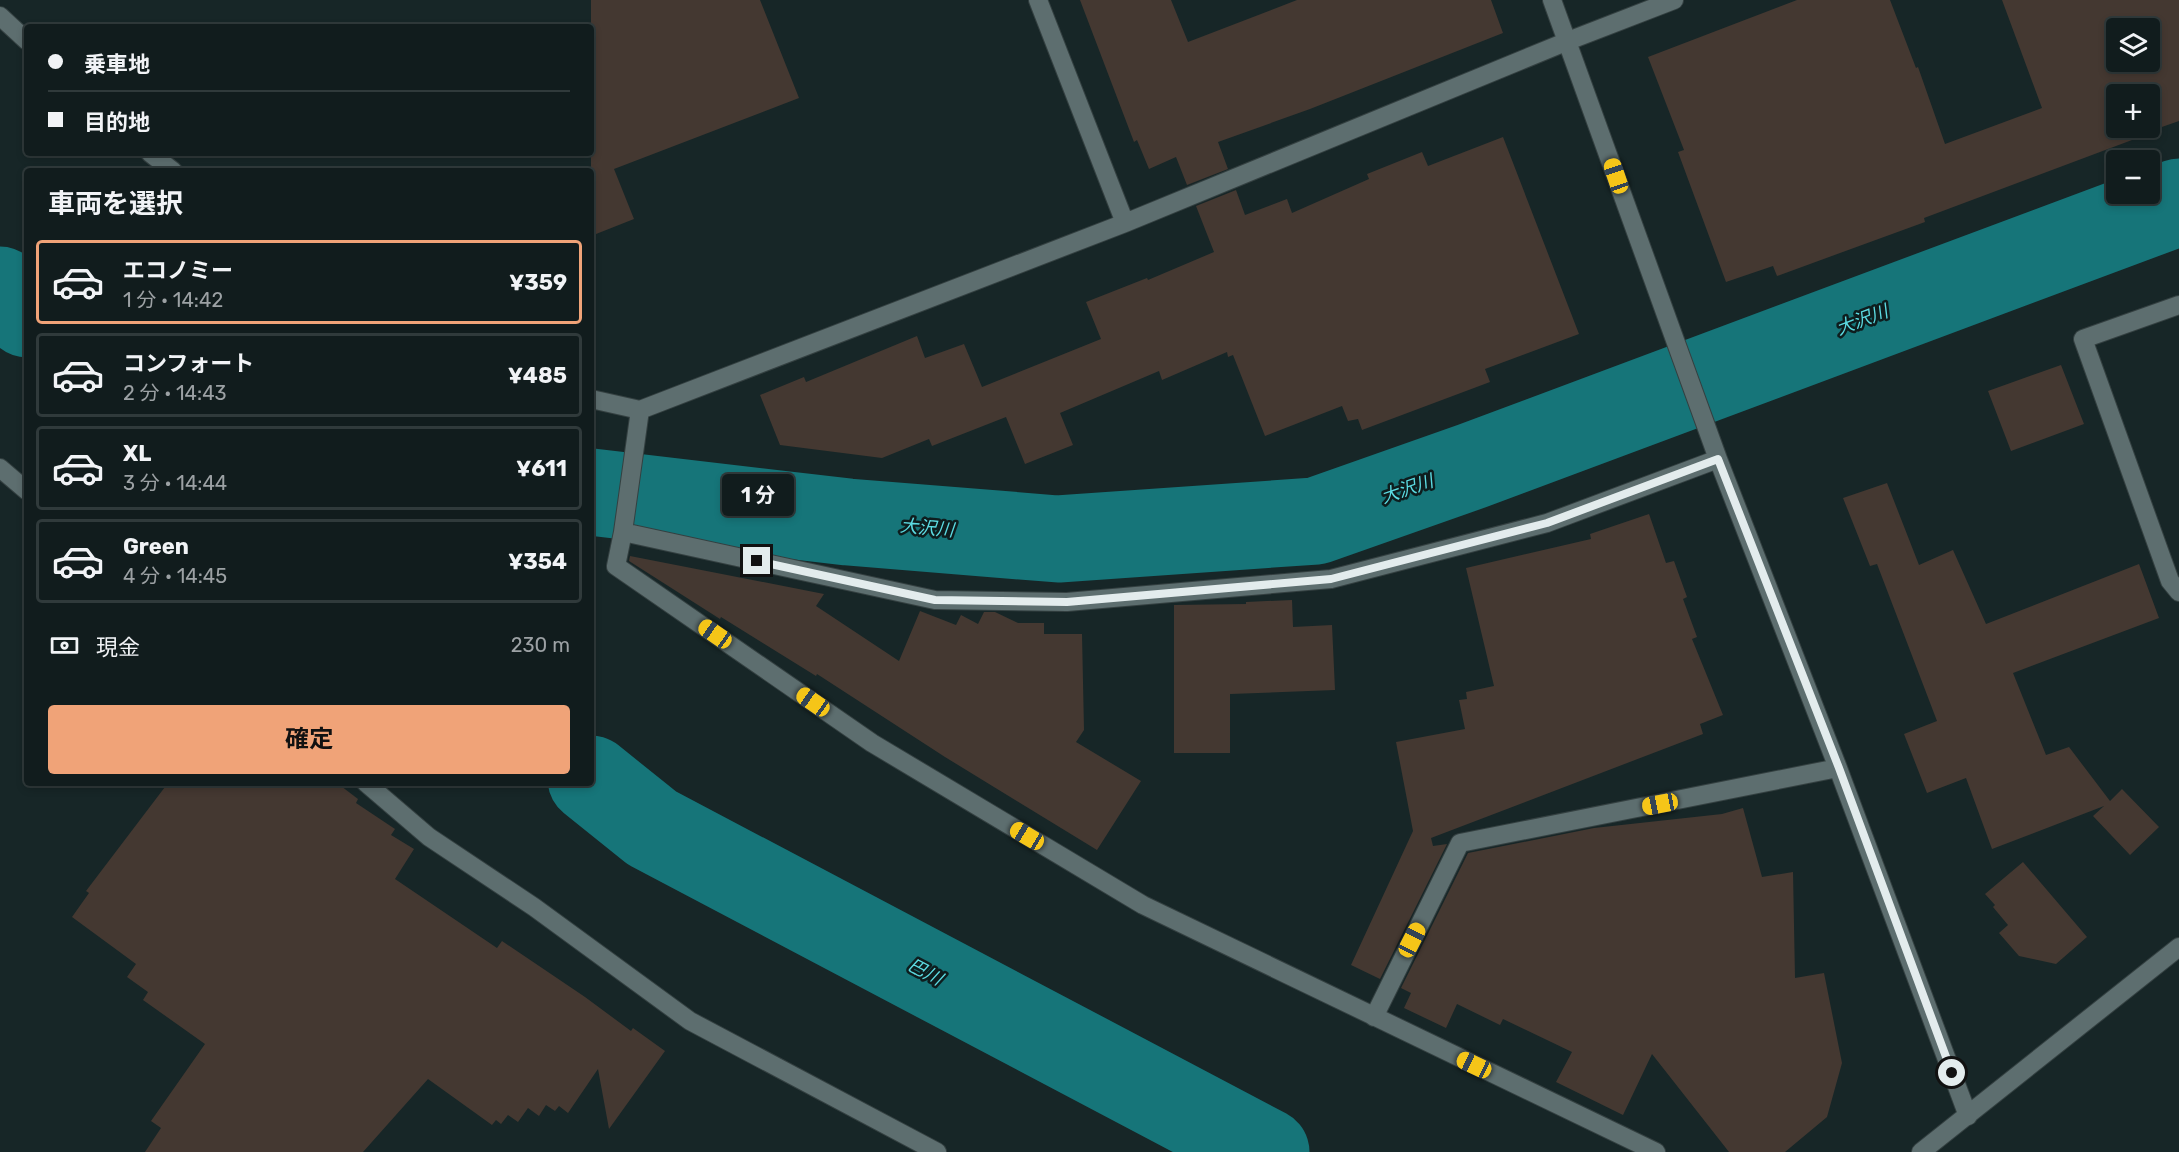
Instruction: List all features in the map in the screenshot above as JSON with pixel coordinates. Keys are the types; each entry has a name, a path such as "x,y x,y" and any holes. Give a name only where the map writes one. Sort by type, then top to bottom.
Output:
{"street":[{"path":"1038,0 1125,223"},
{"path":"1552,0 1715,451 1839,768 1968,1116"},
{"path":"594,400 640,410 1125,223 1568,41 1674,0"},
{"path":"0,16 24,38"},
{"path":"154,156 169,168"},
{"path":"2176,583 2083,339 2179,305"},
{"path":"640,410 616,566 872,743 1143,905 1656,1152"},
{"path":"623,532 935,600 1067,602 1331,579 1547,523 1715,451"},
{"path":"0,468 24,488"},
{"path":"1374,1017 1460,843 1839,768"},
{"path":"370,786 429,837 534,907 690,1021 937,1152"},
{"path":"1921,1152 2179,946"}],"building":[{"path":"591,0 760,0 799,98 614,169 634,219 594,235 594,168 591,168 591,156 594,156 594,24 591,24"},
{"path":"1080,0 1171,0 1188,42 1297,0 1491,0 1503,33 1310,109 1218,142 1228,169 1187,185 1176,157 1149,169 1137,140 1134,142"},
{"path":"1797,0 1890,0 1916,68 1918,67 1945,144 2042,108 2002,0 2179,0 2179,121 2160,128 2160,84 2106,84 2106,138 2137,138 1924,218 1925,222 1777,276 1773,266 1726,282 1678,152 1684,150 1648,57"},
{"path":"1503,137 1579,334 1485,369 1490,382 1362,430 1358,419 1348,421 1342,406 1265,436 1233,355 1228,357 1227,352 1162,380 1159,371 1060,413 1073,445 1025,464 1006,417 932,446 929,439 882,458 780,445 760,395 804,377 806,382 917,336 925,358 964,344 982,387 1101,339 1086,302 1147,278 1148,280 1214,252 1196,206 1236,190 1245,215 1287,199 1292,213 1369,179 1367,174 1422,152 1428,166"},
{"path":"2061,365 2084,424 2011,451 1988,391"},
{"path":"1887,483 1919,565 1953,550 1986,624 2139,564 2159,618 2013,673 2046,755 2069,747 2110,801 2122,789 2159,827 2130,855 2093,816 2104,806 1992,849 1966,778 1927,793 1904,734 1937,721 1877,564 1870,566 1843,498"},
{"path":"1649,514 1666,563 1674,561 1687,597 1683,599 1697,637 1692,639 1723,715 1700,724 1703,734 1431,838 1433,846 1447,844 1380,979 1351,965 1413,831 1396,742 1465,729 1459,700 1467,699 1466,692 1494,686 1466,568 1591,539 1590,534"},
{"path":"630,556 824,594 816,606 899,661 920,611 956,625 961,615 978,624 984,612 995,612 1018,623 1044,623 1044,634 1082,634 1084,730 1076,742 1141,781 1097,850 945,757 817,674 816,676 721,617 720,619 629,561"},
{"path":"1292,600 1293,627 1332,625 1335,690 1230,694 1230,753 1174,753 1174,605 1246,604 1246,602"},
{"path":"166,786 341,786 358,799 356,803 395,829 391,835 414,849 395,879 497,948 502,941 631,1031 633,1028 665,1051 609,1129 598,1069 568,1113 559,1106 555,1111 546,1105 539,1116 528,1108 518,1122 508,1115 501,1124 496,1120 492,1125 428,1079 363,1152 145,1152 161,1128 151,1121 205,1044 143,1000 148,992 127,977 136,964 72,917 89,893 86,891"},
{"path":"1743,808 1762,877 1793,872 1795,978 1824,973 1842,1063 1827,1117 1785,1152 1729,1152 1652,1054 1623,1115 1556,1082 1572,1052 1503,1019 1500,1025 1457,1004 1446,1028 1404,1008 1411,993 1401,988 1468,853 1594,828 1722,814"},
{"path":"2023,862 2087,937 2056,964 2019,956 1999,933 2008,925 1985,894"}],"waterway":[{"name":"大沢川","path":"594,492 848,522 1058,539 1316,521 1472,466 2179,202"},
{"name":"巴川","path":"0,290 24,311"},
{"name":"巴川","path":"594,781 652,828 1266,1152"}],"route":[{"path":"757,561 935,600 1067,602 1331,579 1547,523 1718,459 1839,768 1952,1073"}]}
